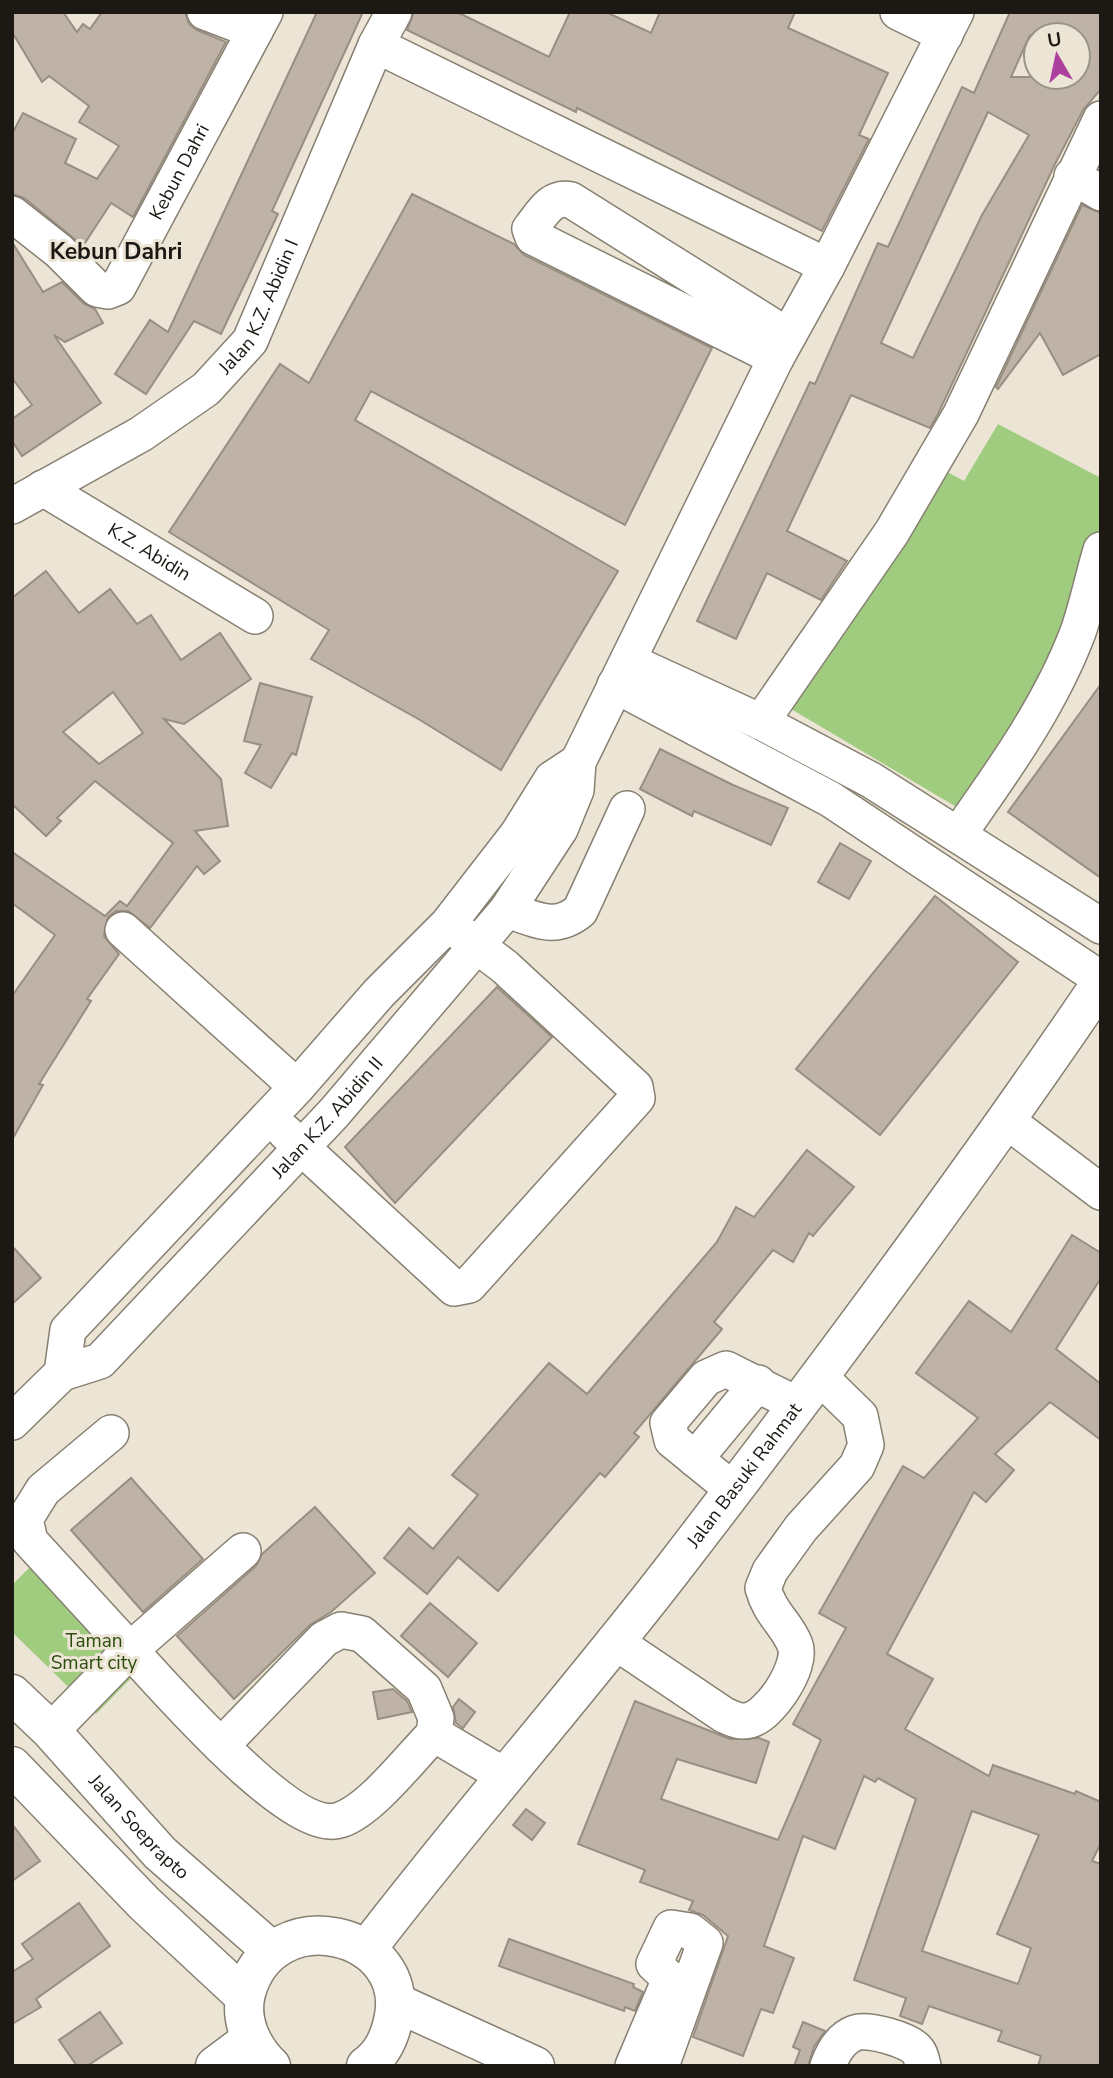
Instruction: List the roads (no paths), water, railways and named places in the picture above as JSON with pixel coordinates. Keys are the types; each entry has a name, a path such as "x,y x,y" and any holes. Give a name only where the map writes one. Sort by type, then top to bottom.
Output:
{"main road":[{"name":"Jalan Basuki Rahmat","path":"366,1950 425,1872 614,1641 809,1391 1007,1121 1101,981"},
{"name":"Jalan Soeprapto","path":"12,1695 51,1731 160,1853 272,1951"},
{"path":"12,1766 145,1904 245,1997"},
{"path":"215,2066 261,2053 245,2018 245,1997 259,1964 272,1951 294,1938 319,1934 344,1938 366,1950 382,1968 397,2003 390,2035 373,2065"},
{"path":"397,2003 535,2066"}],"street":[{"path":"205,12 260,22"},
{"name":"Jalan K.Z. Abidin I","path":"12,506 141,434 206,389 250,341 376,45 394,12"},
{"path":"12,1422 62,1373 68,1329 297,1087 379,993 448,924 517,835 552,779 578,762 782,347 827,266 951,24 898,12"},
{"name":"Kebun Dahri","path":"12,214 59,251 97,289 108,291 118,287 260,22"},
{"path":"376,45 827,266"},
{"path":"761,722 892,533 961,414 1086,184 1101,119"},
{"path":"554,200 571,200 782,347 533,237 530,229 554,200"},
{"name":"K.Z. Abidin","path":"44,488 255,616"},
{"path":"958,835 1011,761 1059,677 1078,631 1101,550"},
{"path":"621,673 761,722 890,792 1101,926"},
{"path":"621,673 868,823 1101,981"},
{"name":"Jalan K.Z. Abidin II","path":"62,1373 100,1361 302,1147 478,945 507,910 560,829 576,790 578,762"},
{"path":"868,823 890,792"},
{"path":"507,910 548,923 566,922 580,911 628,809"},
{"path":"267,1116 454,1288 460,1289 469,1285 637,1098 635,1087 478,945 448,924"},
{"path":"123,930 297,1087"},
{"path":"1007,1121 1101,1192"},
{"path":"614,1641 724,1716 742,1722 754,1720 772,1707 795,1665 797,1653 795,1644 771,1612 763,1588 770,1571 801,1528 857,1466 866,1445 860,1416 809,1391 758,1383 695,1459 732,1489"},
{"path":"111,1433 43,1490 32,1504 25,1519 30,1541 221,1746 293,1809 310,1819 337,1822 356,1813 434,1734 436,1718 424,1689 362,1634 341,1630 324,1639 221,1746"},
{"path":"51,1731 130,1650 243,1551"},
{"path":"434,1734 505,1776"},
{"path":"633,2066 678,1982 675,2032 661,2066"},
{"path":"828,2066 843,2041 853,2033 865,2030 910,2045 918,2050 923,2066"}],"district":[{"name":"Kebun Dahri","path":"116,251"}],"park label":[{"name":"Taman Smart city","path":"94,1652"}]}
